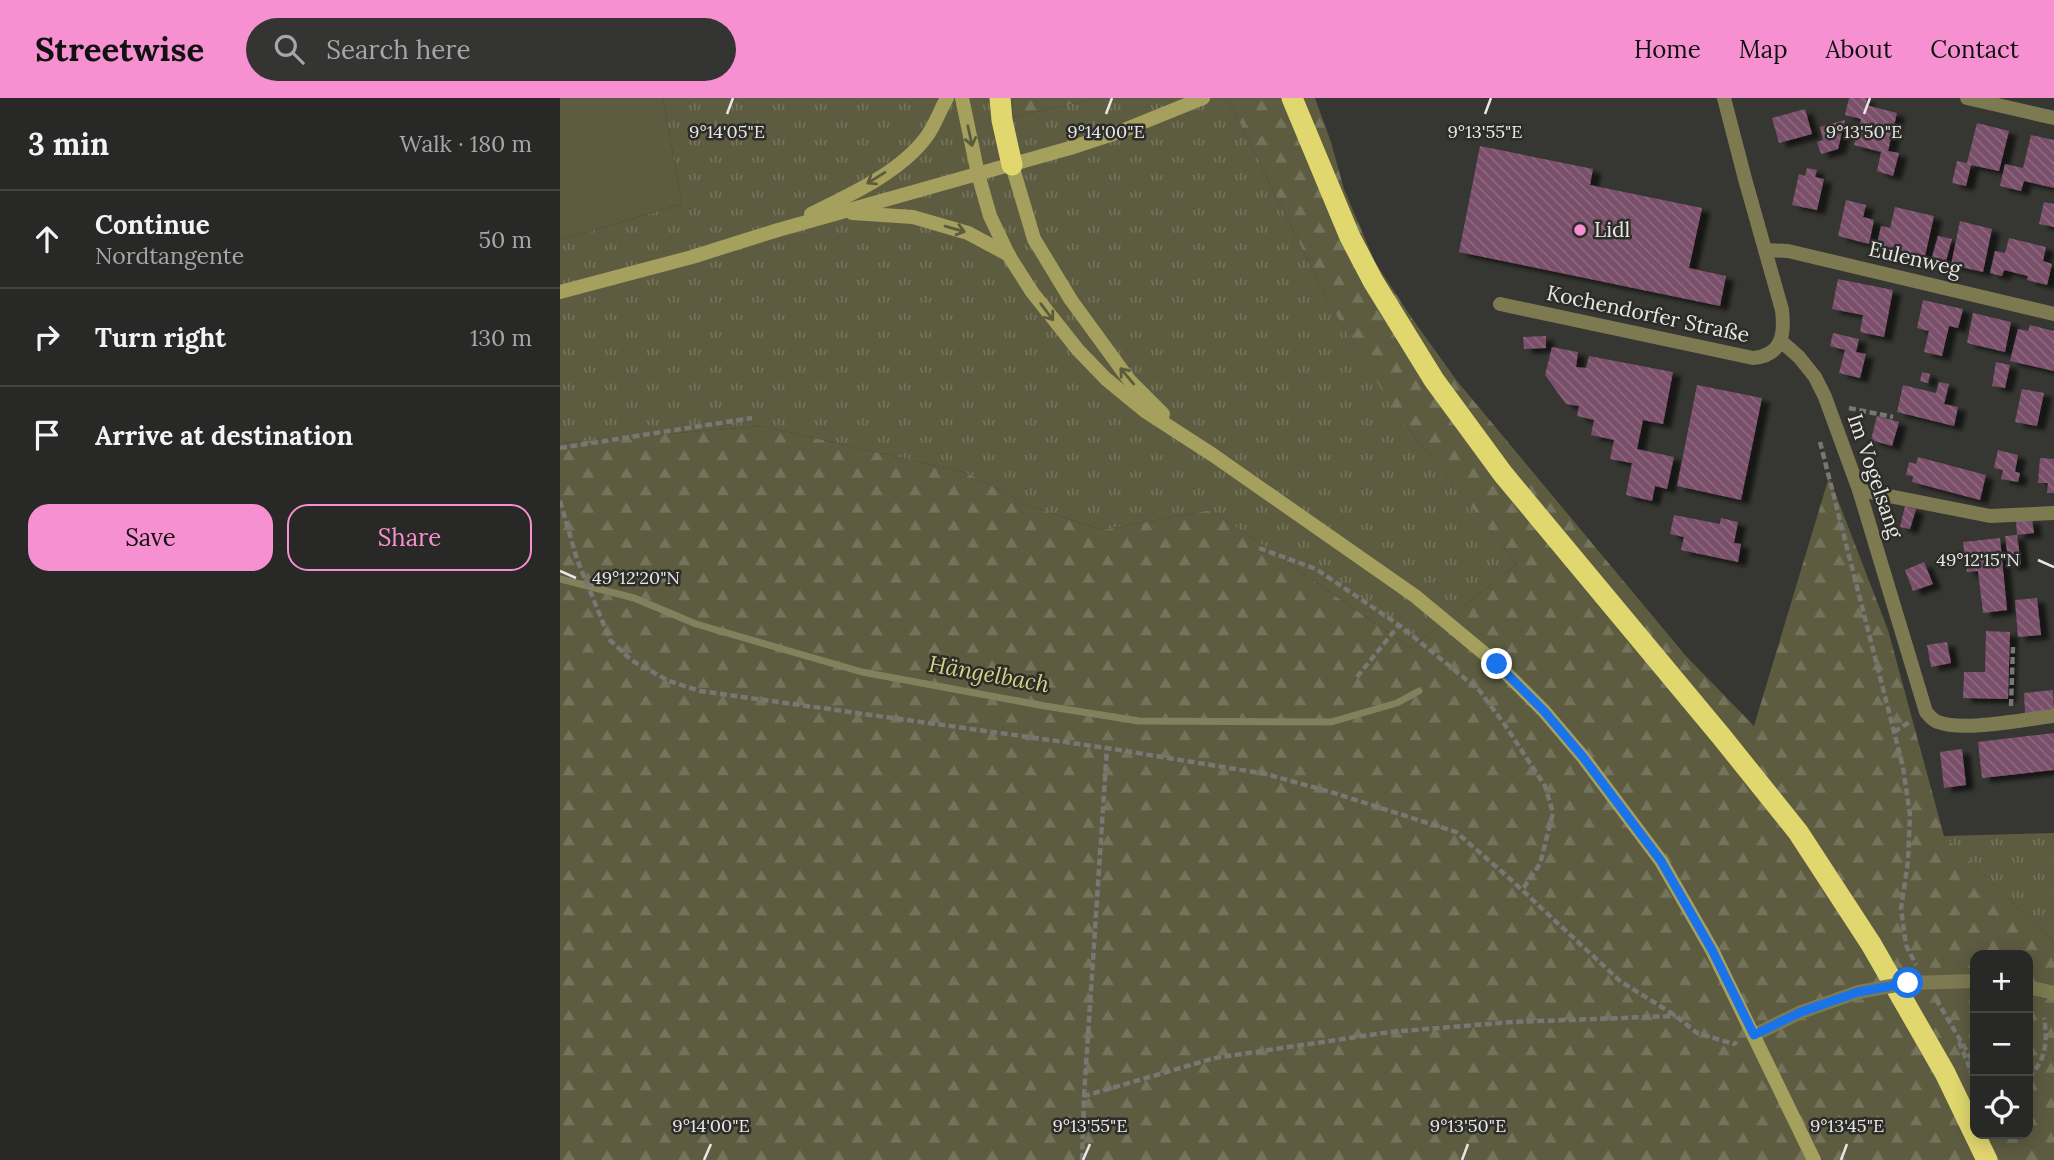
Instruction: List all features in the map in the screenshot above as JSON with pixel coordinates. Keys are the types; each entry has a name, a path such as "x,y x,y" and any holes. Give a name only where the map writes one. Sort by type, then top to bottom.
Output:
{"highway":[{"path":"1000,98 1012,165"},
{"path":"1292,98 1350,237 1434,380 1503,474 1798,832 1871,944 1945,1073 1987,1160"}],"street":[{"path":"778,230 844,198 881,176 913,152 928,135 947,98"},
{"path":"962,98 990,216 1009,256 1053,321 1078,350 1145,411 1213,455 1415,596 1497,664 1544,711 1583,757 1661,861 1712,950 1814,1160"},
{"path":"560,292 1012,165 1119,132 1203,98"},
{"path":"1724,98 1782,310 1784,327 1781,341"},
{"path":"1967,98 2054,118"},
{"path":"1012,165 1034,239 1071,300 1130,381 1154,407 1213,455"},
{"path":"840,213 913,217 968,233 1009,256"},
{"name":"Eulenweg","path":"1765,250 1787,251 2054,314"},
{"name":"Kochendorfer Straße","path":"1500,304 1753,358 1771,353 1781,341"},
{"name":"Im Vogelsang","path":"1781,341 1799,357 1815,377 1827,403 1859,490 1926,712 1931,719 1950,725 1975,725 2054,716"},
{"path":"1859,490 1990,516 2054,513"},
{"path":"1754,1035 1801,1012 1858,992 1908,983 1970,981"},
{"path":"2033,988 2054,993"}],"path":[{"path":"1827,403 1893,417"},
{"path":"560,447 752,418"},
{"path":"1818,435 1903,767 1910,815 1908,861 1900,909 1906,945 1920,971"},
{"path":"560,501 577,559 610,640 631,660 668,681 700,691 1107,748 1266,774 1456,832 1620,981 1676,1016 1697,1033 1734,1044"},
{"path":"1259,548 1316,569 1399,625 1479,690 1545,786 1553,813 1540,864 1522,890"},
{"path":"1357,677 1399,625"},
{"path":"2010,721 2013,647"},
{"path":"1082,1160 1107,748"},
{"path":"1932,992 1970,1056"},
{"path":"1084,1096 1215,1058 1391,1032 1512,1022 1676,1016"},
{"path":"2029,1076 2036,1070 2044,1053 2047,1040 2044,1018"},
{"path":"1950,1022 1973,1076"}],"green space":[{"path":"560,98 663,98 682,204 560,240"},
{"path":"663,98 1012,98 1013,117 1100,98 1224,98 1233,109 1329,303 1400,418 1517,564 1411,648 1211,510 1102,530 1030,506 967,473 762,426 560,443 560,240 682,204"},
{"path":"1012,98 1100,98 1013,117"},
{"path":"1224,98 1315,98 1344,189 1375,262 1409,314 1457,381 1686,656 1754,726 1829,477 1888,630 1944,836 2054,943 2054,1160 560,1160 560,443 762,426 967,473 1030,506 1102,530 1211,510 1411,648 1517,564 1396,413 1329,303 1233,109"},
{"path":"2054,833 2054,943 1944,836"}],"building":[{"path":"1849,98 1867,98 1866,105 1897,113 1888,151 1899,153 1893,176 1877,171 1881,152 1854,145 1861,119 1845,115"},
{"path":"1805,109 1812,134 1779,143 1772,118"},
{"path":"1845,120 1838,149 1821,154 1817,142 1823,140 1820,127"},
{"path":"1977,123 2009,131 1999,171 1971,165 1966,186 1952,183 1957,161 1967,163"},
{"path":"2031,135 2054,140 2054,188 2024,181 2021,191 2000,186 2005,164 2023,168"},
{"name":"Lidl","path":"1480,146 1593,169 1590,185 1702,208 1689,268 1726,276 1720,306 1459,252"},
{"path":"1807,168 1817,170 1815,177 1824,179 1817,210 1792,205 1799,174 1805,176"},
{"path":"1846,200 1866,205 1863,217 1874,220 1869,244 1838,236"},
{"path":"2044,202 2054,204 2054,227 2039,224"},
{"path":"1895,207 1934,216 1925,256 1877,245 1881,226 1890,228"},
{"path":"1960,221 1992,229 1983,272 1951,265"},
{"path":"1938,236 1952,239 1946,261 1932,257"},
{"path":"2009,238 2046,247 2043,261 2052,264 2047,285 2027,280 2028,276 2004,270 2002,276 1990,273 1995,251 2005,253"},
{"path":"1838,279 1893,290 1884,337 1860,332 1863,315 1832,309"},
{"path":"1923,300 1963,309 1958,328 1949,326 1942,356 1924,352 1929,331 1917,328"},
{"path":"1973,313 2011,322 2005,352 1967,343"},
{"path":"2030,325 2054,331 2054,371 2010,361 2018,329 2028,331"},
{"path":"1833,333 1859,339 1856,352 1866,354 1860,378 1839,373 1845,350 1830,346"},
{"path":"1546,336 1546,348 1524,349 1523,337"},
{"path":"1552,347 1578,352 1576,367 1586,368 1589,356 1673,372 1663,424 1643,420 1637,449 1674,457 1667,489 1655,486 1652,501 1626,495 1632,463 1610,459 1614,440 1591,435 1594,420 1577,416 1579,406 1566,404 1545,375"},
{"path":"1996,362 2010,365 2005,388 1992,386"},
{"path":"1922,372 1930,374 1928,383 1920,381"},
{"path":"1939,382 1949,384 1944,404 1958,407 1954,426 1897,412 1903,385 1936,393"},
{"path":"1697,385 1762,398 1741,500 1677,486"},
{"path":"2022,389 2044,393 2037,426 2015,422"},
{"path":"1877,416 1899,422 1892,446 1871,440"},
{"path":"1998,450 2018,455 2015,472 2020,473 2018,482 2001,479 2003,470 1994,468"},
{"path":"1918,457 1986,475 1980,500 1912,482 1913,476 1906,475 1909,462 1916,464"},
{"path":"2040,458 2054,459 2054,493 2047,493 2048,483 2038,483"},
{"path":"1905,506 1916,509 1910,529 1900,527"},
{"path":"1674,515 1720,524 1721,518 1738,522 1734,543 1741,544 1738,562 1681,550 1684,537 1670,534"},
{"path":"2032,519 2034,533 2017,535 2016,521"},
{"path":"2017,535 2021,564 2009,566 2005,536"},
{"path":"2000,538 2007,610 1983,613 1978,571 1967,572 1963,542"},
{"path":"1924,562 1933,584 1913,591 1905,570"},
{"path":"2037,598 2041,635 2018,637 2015,600"},
{"path":"1986,631 2010,632 2008,699 1963,698 1964,672 1985,672"},
{"path":"1947,642 1951,663 1931,667 1927,645"},
{"path":"2053,690 2054,710 2025,713 2024,693"},
{"path":"2054,733 2054,770 1982,778 1978,742"},
{"path":"1962,749 1966,785 1944,788 1940,752"}],"waterway":[{"name":"Hängelbach","path":"560,579 634,598 696,624 862,672 1139,721 1331,722 1397,703 1419,691"}],"place":[{"name":"Lidl","path":"1580,230"}],"route":[{"path":"1497,664 1544,711 1583,757 1661,861 1712,950 1754,1035 1801,1012 1858,992 1908,983"}]}
